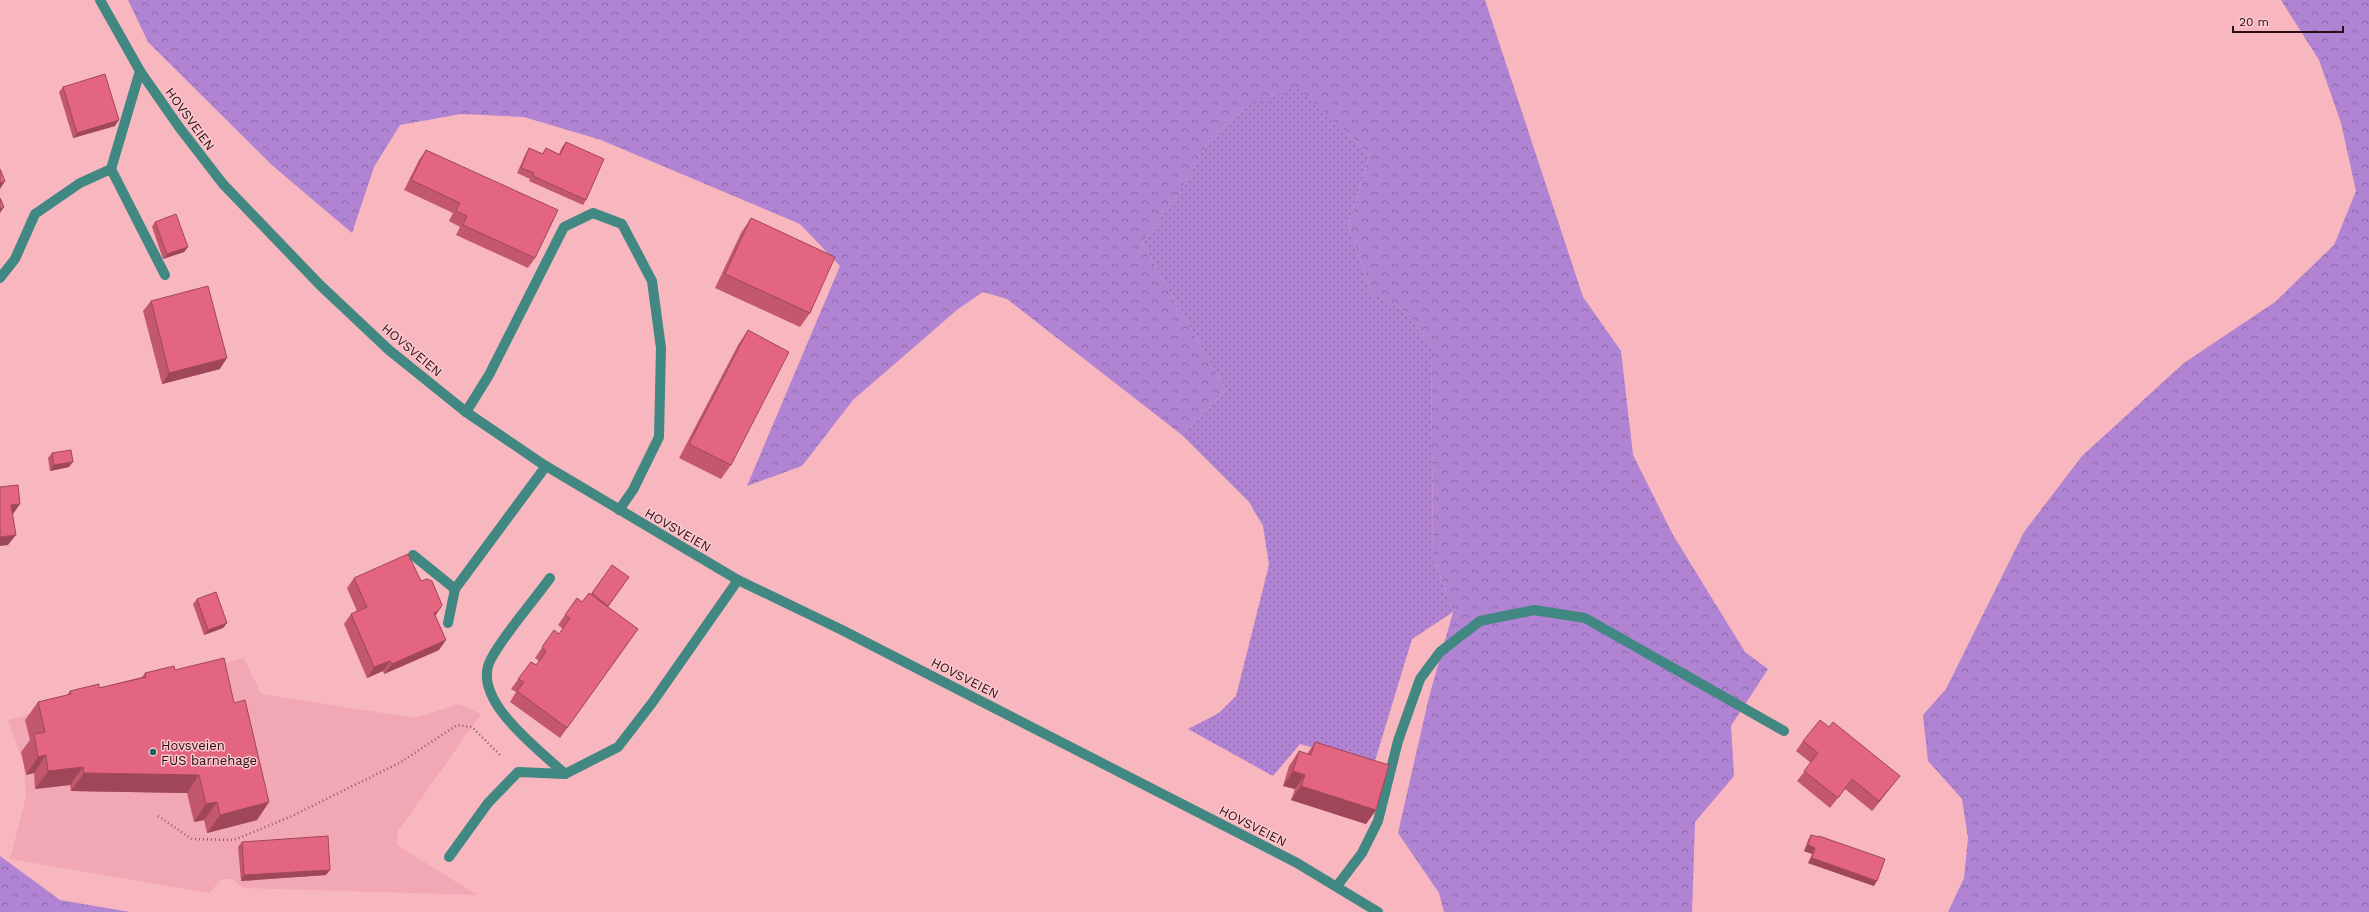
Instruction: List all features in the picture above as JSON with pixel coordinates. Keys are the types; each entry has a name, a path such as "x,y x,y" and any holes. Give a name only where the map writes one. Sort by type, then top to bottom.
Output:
{"street":[{"name":"HOVSVEIEN","path":"100,0 140,71 219,179 320,285 389,350 466,412 546,466 738,580 1044,733 1337,886 1372,910"},
{"path":"140,71 111,169 165,275"},
{"path":"0,278 15,259 35,214 80,183 111,169"},
{"path":"466,412 489,375 564,227 593,214 622,224 652,281 661,348 659,437 633,490 619,510"},
{"path":"448,623 455,589 546,466"},
{"path":"412,555 455,589"},
{"path":"550,578 490,661 487,687 501,714 565,774"},
{"path":"449,857 488,803 518,772 565,774 618,747 652,703 738,580"},
{"path":"1337,886 1362,852 1378,821 1398,741 1420,679 1440,652 1480,621 1534,610 1585,618 1784,731"}],"path":[{"path":"158,816 192,839 234,840 292,816 401,762 457,725 472,727 518,772"}],"shaded area":[{"path":"244,658 261,694 415,718 459,704 481,714 398,831 397,845 477,895 243,888 232,879 222,879 209,893 10,859 26,797 24,765 8,720"}],"green space":[{"path":"128,0 1485,0 1583,297 1621,351 1633,455 1673,535 1745,652 1768,669 1731,726 1734,776 1695,822 1692,912 1444,912 1439,893 1398,833 1429,697 1453,612 1433,556 1431,345 1402,310 1371,292 1348,225 1370,155 1297,86 1248,106 1210,138 1179,193 1142,243 1226,390 1182,435 1007,299 983,292 958,309 853,400 802,466 747,486 840,266 800,224 601,140 524,117 461,114 400,125 374,167 352,233 273,166 148,42"},
{"path":"2281,0 2369,0 2369,912 1948,912 1964,878 1968,838 1962,799 1928,761 1923,715 1946,689 2024,532 2082,456 2184,363 2275,302 2334,245 2356,191 2341,123 2319,60"},
{"path":"1297,85 1370,155 1348,225 1371,292 1402,310 1431,345 1433,556 1453,612 1412,639 1374,764 1300,744 1273,776 1188,729 1219,713 1236,696 1269,565 1263,526 1249,502 1182,435 1226,390 1142,243 1179,193 1210,138 1248,106"},
{"path":"0,856 60,900 130,912 0,912"}],"building":[{"path":"105,74 119,120 77,133 63,87"},
{"path":"566,142 604,159 586,200 533,176 534,173 521,168 529,148 543,154 546,148 560,155"},
{"path":"426,150 558,210 535,258 463,225 467,216 456,211 460,203 411,180"},
{"path":"0,169 5,181 0,183"},
{"path":"0,198 4,207 0,209"},
{"path":"176,214 188,247 167,254 155,222"},
{"path":"751,218 835,257 810,313 725,274"},
{"path":"208,286 227,358 169,373 151,301"},
{"path":"748,330 789,352 731,465 689,444"},
{"path":"71,450 73,462 54,465 52,453"},
{"path":"18,485 20,504 11,505 16,535 0,537 0,487"},
{"path":"408,554 421,581 427,579 432,581 442,605 439,610 434,613 446,640 392,664 390,661 374,667 351,614 367,607 354,578"},
{"path":"612,565 629,577 608,606 592,593"},
{"path":"216,592 227,623 208,630 197,599"},
{"path":"589,593 638,629 567,728 517,691 524,682 518,679 531,662 536,665 541,659 546,651 542,647 554,630 559,634 570,618 565,615 577,598 582,602"},
{"path":"224,658 234,703 245,700 269,802 220,815 217,802 206,804 199,775 84,773 83,767 48,771 46,755 38,757 34,734 45,732 38,702 71,694 70,691 99,684 99,688 146,677 145,673 174,666 175,670"},
{"path":"1820,720 1829,727 1833,722 1900,776 1879,801 1852,779 1838,798 1804,771 1818,753 1803,741"},
{"path":"1315,742 1389,765 1376,810 1301,786 1305,775 1293,771 1299,751 1311,755"},
{"path":"1811,835 1819,836 1885,859 1877,881 1812,858 1815,848 1808,845"},
{"path":"328,836 330,870 244,875 242,842"}],"place":[{"name":"Hovsveien FUS barnehage","path":"153,752"}]}
